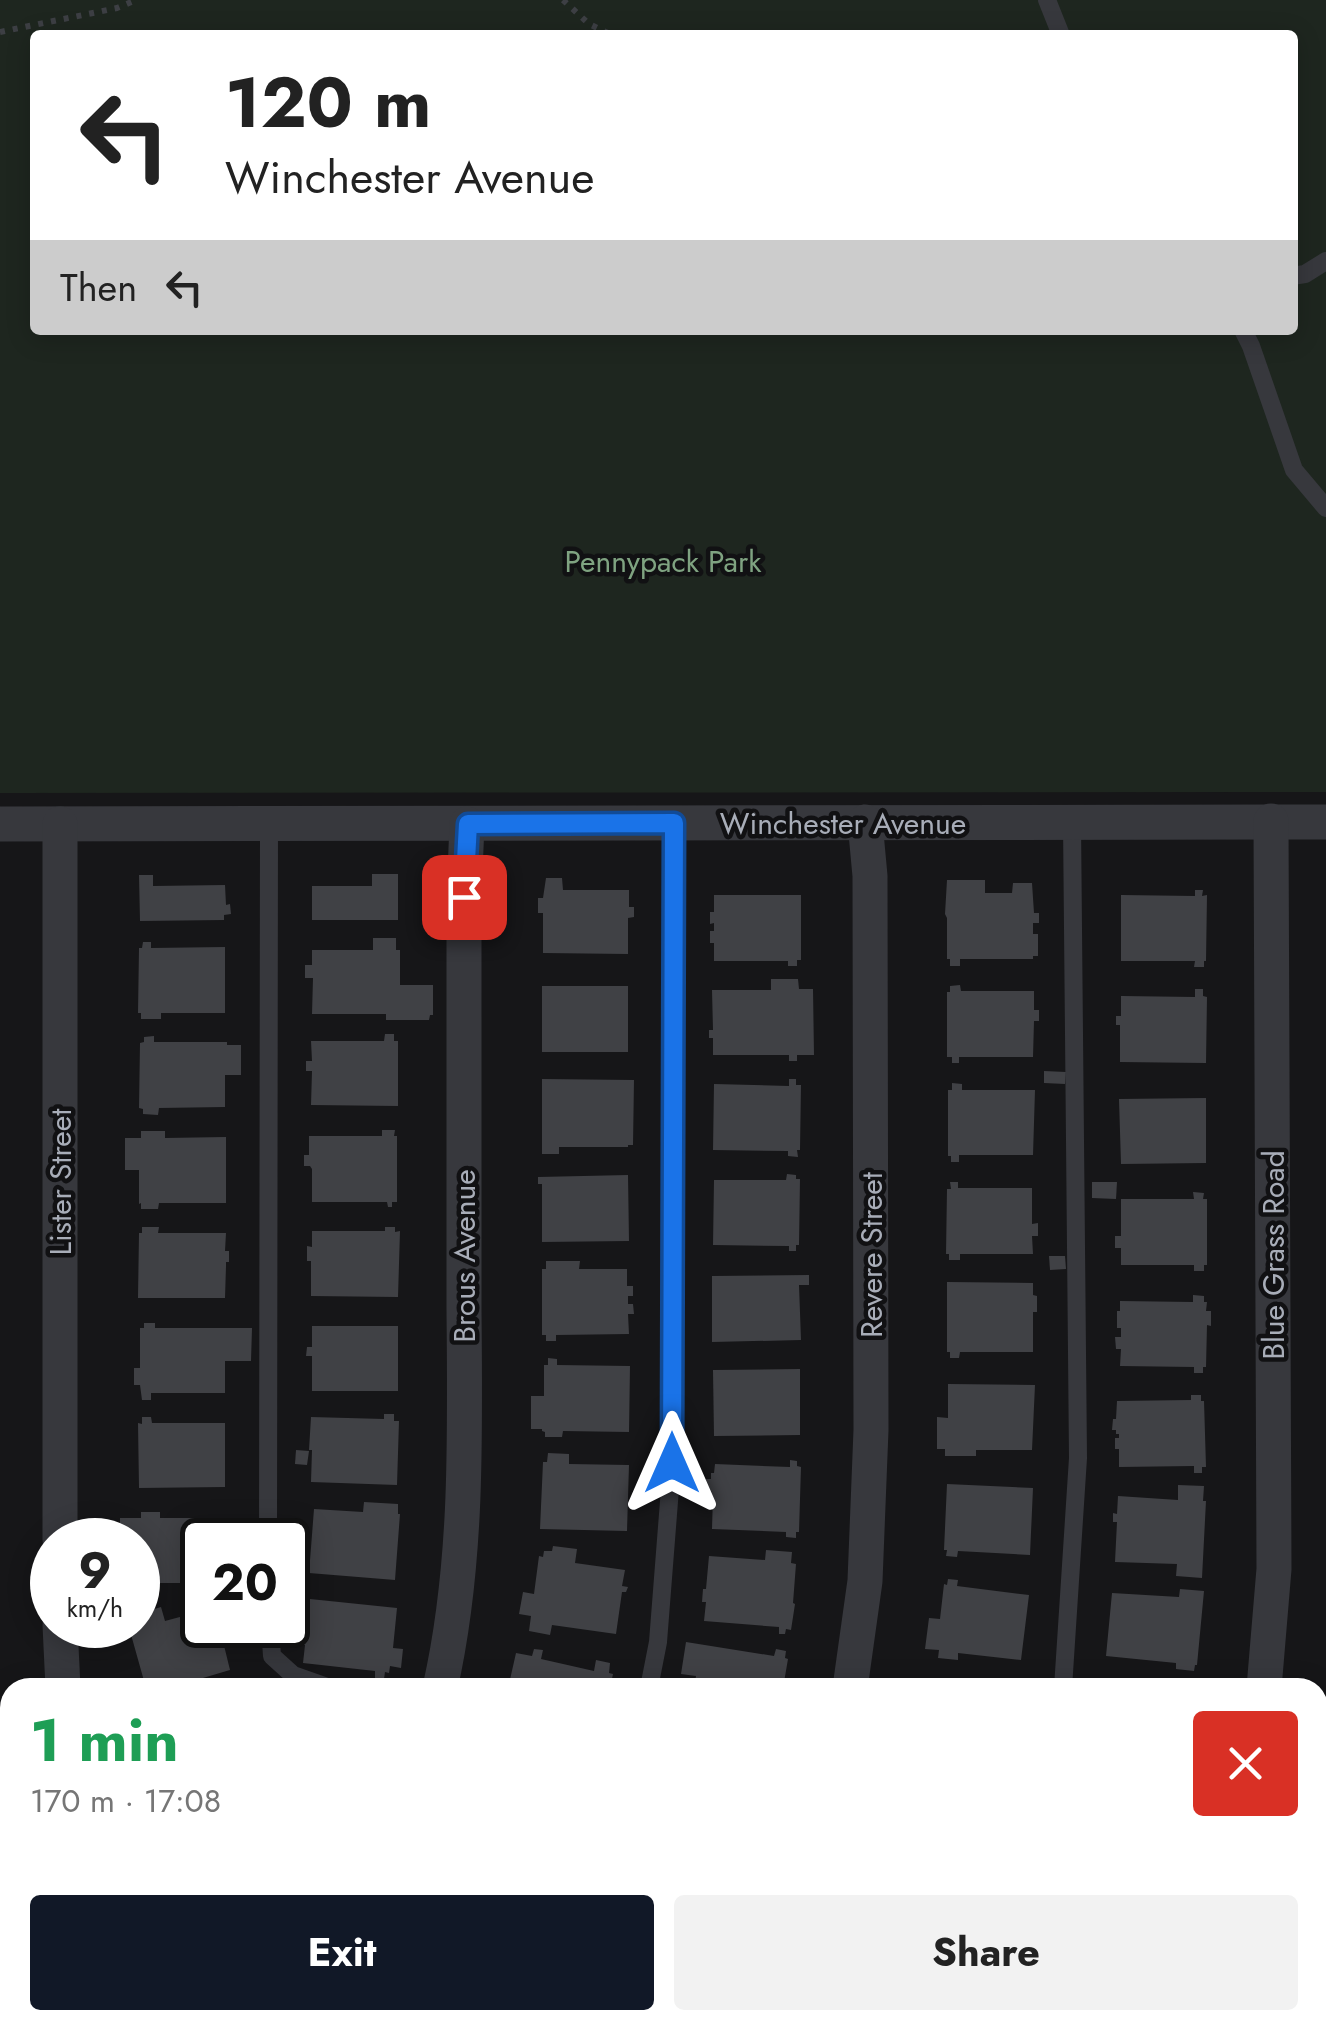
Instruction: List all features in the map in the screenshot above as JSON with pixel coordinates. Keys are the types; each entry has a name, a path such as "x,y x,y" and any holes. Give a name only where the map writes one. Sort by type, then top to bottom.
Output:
{"street":[{"name":"Blue Grass Road","path":"1265,1678 1274,1569 1272,821"},
{"name":"Revere Street","path":"851,1678 864,1581 871,1430 872,969 866,822"},
{"name":"Winchester Avenue","path":"0,824 1326,822"},
{"name":"Lister Street","path":"60,824 60,1518"},
{"name":"Brous Avenue","path":"442,1678 458,1581 464,1434 464,897 468,824"},
{"path":"61,1648 63,1678"}],"lane":[{"path":"1047,0 1059,30"},
{"path":"1298,275 1326,261"},
{"path":"1245,335 1294,470 1326,508"},
{"path":"1064,1678 1078,1458 1072,822"},
{"path":"651,1678 658,1642 672,1463 674,823"},
{"path":"268,1518 269,824"},
{"path":"271,1648 272,1656 302,1678"}],"path":[{"path":"0,32 117,8 136,0"},
{"path":"562,0 602,30"}],"green space":[{"name":"Pennypack Park","path":"0,0 1326,0 1326,792 0,793"}],"building":[{"path":"372,874 398,874 398,920 312,920 312,886 372,886"},
{"path":"139,875 153,875 153,886 225,885 226,905 230,904 231,914 224,915 224,920 140,921"},
{"path":"546,878 562,878 563,890 629,890 629,907 634,907 634,917 628,918 628,954 543,953 543,913 538,913 538,898 543,898"},
{"path":"947,880 985,880 985,893 1012,893 1013,883 1032,883 1034,913 1039,913 1039,923 1033,923 1033,934 1038,934 1038,956 960,959 960,966 950,966 945,914"},
{"path":"1195,890 1203,890 1202,896 1207,895 1204,967 1194,967 1195,961 1121,961 1121,895 1195,896"},
{"path":"714,895 801,895 801,960 797,960 797,966 788,966 788,961 714,961 710,931 714,931 714,923 710,924 710,912 714,912"},
{"path":"373,938 396,938 400,985 433,985 433,1015 429,1020 386,1020 386,1014 312,1014 313,978 305,978 305,965 312,965 312,950 373,950"},
{"path":"143,942 151,942 151,948 225,947 225,1013 161,1013 161,1019 141,1019 139,948"},
{"path":"771,979 798,979 799,989 813,989 814,1055 797,1055 797,1061 789,1061 789,1055 713,1055 713,1038 709,1038 709,1030 713,1030 712,990 771,990"},
{"path":"960,985 961,991 1034,991 1034,1010 1039,1010 1039,1021 1034,1021 1033,1057 959,1057 959,1063 952,1063 952,1057 947,1057 947,992 950,986"},
{"path":"542,986 628,986 628,1052 542,1052"},
{"path":"1195,989 1203,989 1203,996 1207,997 1206,1063 1120,1062 1120,1025 1116,1025 1116,1016 1121,1016 1121,996 1195,997"},
{"path":"385,1034 394,1034 394,1041 398,1041 398,1106 311,1105 312,1071 306,1071 306,1061 312,1061 311,1041 384,1041"},
{"path":"154,1036 154,1042 241,1045 241,1075 225,1075 225,1107 159,1108 158,1115 143,1114 139,1108 140,1043 144,1037"},
{"path":"1044,1071 1066,1072 1065,1084 1044,1083"},
{"path":"542,1079 634,1080 633,1145 559,1147 559,1154 542,1154"},
{"path":"789,1079 796,1079 796,1085 801,1085 798,1157 788,1156 788,1151 713,1150 714,1084 789,1086"},
{"path":"952,1083 962,1084 962,1090 1035,1090 1033,1155 959,1155 959,1162 951,1162 948,1090 952,1090"},
{"path":"1206,1098 1206,1163 1121,1164 1119,1099"},
{"path":"382,1130 395,1130 397,1136 397,1202 388,1207 387,1202 312,1202 312,1169 304,1166 304,1155 309,1155 309,1136 382,1136"},
{"path":"141,1131 165,1131 165,1138 226,1137 226,1203 159,1203 158,1209 141,1209 139,1170 125,1170 125,1138 141,1138"},
{"path":"787,1174 800,1179 796,1251 789,1251 789,1246 713,1245 714,1180 786,1180"},
{"path":"628,1175 629,1241 542,1242 542,1184 538,1184 538,1177"},
{"path":"950,1182 958,1182 958,1188 1032,1188 1032,1224 1038,1223 1038,1236 1032,1236 1033,1254 960,1254 960,1260 949,1260 946,1254"},
{"path":"1092,1182 1117,1182 1116,1199 1092,1198"},
{"path":"1193,1192 1204,1193 1203,1199 1207,1199 1204,1271 1194,1271 1194,1265 1121,1265 1121,1248 1115,1248 1115,1236 1121,1236 1121,1199 1194,1199"},
{"path":"142,1227 159,1227 158,1233 226,1233 229,1262 225,1298 138,1298"},
{"path":"385,1227 400,1231 398,1297 311,1296 307,1246 312,1247 312,1231 385,1231"},
{"path":"1049,1256 1065,1256 1066,1269 1050,1270"},
{"path":"546,1261 580,1261 579,1269 627,1269 627,1286 633,1286 628,1304 633,1304 634,1314 628,1314 629,1334 556,1335 556,1341 546,1341 546,1335 542,1335 542,1269 546,1269"},
{"path":"809,1275 809,1285 799,1285 801,1340 712,1342 712,1276"},
{"path":"947,1282 1033,1283 1037,1312 1033,1312 1033,1352 960,1352 959,1358 950,1358"},
{"path":"1193,1295 1204,1296 1206,1311 1211,1311 1203,1373 1194,1373 1194,1367 1120,1366 1121,1349 1116,1349 1115,1337 1121,1337 1121,1328 1117,1328 1120,1301 1193,1302"},
{"path":"144,1323 155,1323 155,1328 252,1328 251,1361 225,1361 225,1393 151,1393 151,1400 142,1400 140,1385 134,1385 134,1368 140,1368 140,1328 144,1328"},
{"path":"312,1326 398,1326 398,1391 312,1391 312,1356 306,1356 307,1347 312,1347"},
{"path":"548,1358 557,1359 557,1365 630,1366 629,1432 563,1431 562,1437 545,1437 542,1429 531,1429 531,1396 544,1396 544,1365 548,1365"},
{"path":"800,1369 800,1435 714,1436 713,1370"},
{"path":"948,1384 1035,1385 1032,1450 976,1450 976,1456 945,1456 945,1449 937,1449 937,1417 948,1418"},
{"path":"1191,1395 1201,1395 1204,1401 1206,1467 1202,1467 1202,1473 1194,1473 1194,1466 1119,1467 1115,1438 1119,1434 1112,1430 1117,1401 1191,1400"},
{"path":"384,1414 394,1414 394,1421 399,1421 397,1485 311,1482 311,1417 384,1419"},
{"path":"142,1417 151,1417 152,1423 225,1423 225,1487 139,1488 138,1423 142,1424"},
{"path":"296,1450 309,1451 307,1465 295,1464"},
{"path":"548,1453 569,1454 569,1464 629,1465 627,1531 540,1529 543,1462 547,1462"},
{"path":"790,1460 801,1467 796,1538 786,1537 786,1532 712,1529 713,1496 705,1496 706,1479 711,1479 715,1464 790,1467"},
{"path":"947,1484 1033,1488 1030,1555 958,1551 957,1557 946,1556"},
{"path":"1178,1485 1204,1486 1202,1578 1176,1576 1177,1564 1115,1562 1117,1522 1113,1522 1113,1513 1117,1514 1118,1496 1178,1500"},
{"path":"364,1502 398,1504 395,1580 310,1573 314,1509 363,1512"},
{"path":"141,1512 160,1512 160,1518 141,1518"},
{"path":"160,1518 180,1518 180,1583 160,1583"},
{"path":"553,1546 577,1549 575,1563 625,1570 622,1586 628,1587 622,1592 616,1634 552,1625 550,1635 529,1631 531,1616 519,1614 523,1592 534,1594 539,1556 552,1551"},
{"path":"766,1550 792,1552 791,1563 796,1564 791,1630 779,1634 779,1627 704,1621 703,1589 709,1556 765,1560"},
{"path":"948,1579 958,1580 957,1586 1029,1595 1021,1660 958,1653 958,1660 938,1658 939,1650 925,1649 929,1618 940,1619"},
{"path":"1180,1589 1204,1591 1194,1671 1176,1669 1176,1663 1106,1656 1112,1593 1179,1597"},
{"path":"310,1599 397,1608 393,1648 403,1649 401,1668 390,1666 384,1678 375,1678 375,1671 303,1663 305,1648 310,1648"},
{"path":"161,1607 165,1621 180,1617 180,1648 225,1648 230,1670 203,1678 143,1678 135,1648 160,1648"},
{"path":"686,1642 774,1656 776,1649 786,1651 788,1659 785,1678 696,1678 681,1674"},
{"path":"534,1649 543,1650 541,1659 594,1671 596,1660 610,1663 612,1678 510,1678 516,1653 532,1656"}],"route":[{"path":"464,897 468,824 674,823 672,1463"}]}
